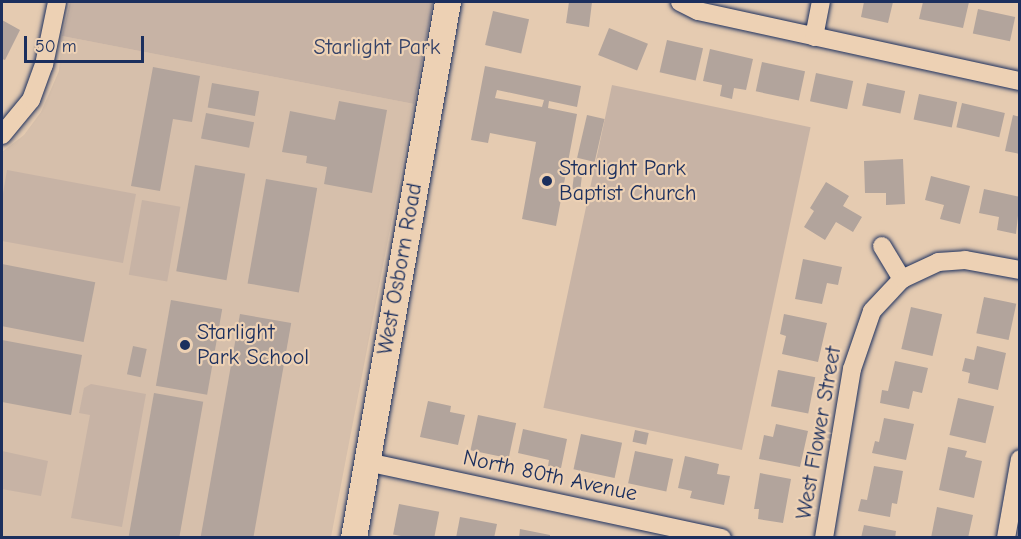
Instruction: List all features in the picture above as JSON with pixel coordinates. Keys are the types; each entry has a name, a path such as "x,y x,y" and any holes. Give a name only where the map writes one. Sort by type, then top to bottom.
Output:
{"street":[{"path":"2,135 12,126 31,100 44,65 57,2"},
{"name":"West Osborn Road","path":"354,537 447,2"},
{"path":"680,2 698,11 1020,81"},
{"path":"814,37 821,2"},
{"path":"882,246 902,279 938,262 965,260 1020,270"},
{"name":"West Flower Street","path":"824,537 852,369 861,338 872,311 902,279"},
{"path":"1006,537 1020,459"},
{"name":"North 80th Avenue","path":"367,462 722,537"}],"shaded area":[{"name":"Starlight Park School","path":"62,36 414,104 331,537 2,538 2,152 24,135 41,112 59,71"}],"green space":[{"name":"Starlight Park","path":"70,2 433,2 414,104 62,36"},
{"path":"612,85 811,127 742,450 543,408"},
{"path":"7,170 136,194 123,263 2,241 2,200"},
{"path":"142,200 180,207 167,282 129,275"},
{"path":"91,384 146,394 122,527 71,518 90,415 79,413 84,388"},
{"path":"2,451 48,461 41,496 2,489"}],"building":[{"path":"569,2 592,2 589,27 566,23"},
{"path":"864,2 893,2 888,23 861,17"},
{"path":"923,2 969,2 963,28 919,19"},
{"path":"978,9 1015,17 1010,41 973,33"},
{"path":"493,11 529,19 521,53 485,45"},
{"path":"2,20 20,30 5,60 2,59"},
{"path":"609,28 648,44 637,71 598,55"},
{"path":"667,40 703,48 696,80 660,72"},
{"path":"710,49 753,59 746,90 734,88 732,99 720,96 722,85 703,81"},
{"path":"762,62 805,71 799,100 756,91"},
{"name":"Starlight Park Baptist Church","path":"485,66 581,86 577,107 549,101 548,108 577,114 556,226 522,219 536,142 490,133 488,143 471,140","holes":["497,90 544,100 542,107 495,98"]},
{"path":"153,67 200,76 192,122 173,119 160,191 131,186"},
{"path":"816,73 853,81 847,109 810,101"},
{"path":"212,83 259,91 255,116 208,108"},
{"path":"867,83 905,91 900,114 862,105"},
{"path":"919,94 957,102 952,128 914,119"},
{"path":"339,101 387,110 372,193 324,184 327,167 306,163 307,156 282,152 290,111 335,120"},
{"path":"962,103 1005,113 999,137 956,127"},
{"path":"206,113 254,122 249,148 201,139"},
{"path":"587,115 605,119 595,162 577,158"},
{"path":"1013,115 1020,117 1020,154 1005,151"},
{"path":"903,159 905,204 886,205 886,193 865,193 864,161"},
{"path":"195,165 245,174 226,280 176,271"},
{"path":"574,175 582,176 580,190 572,189"},
{"path":"931,176 970,186 960,224 940,219 944,205 925,200"},
{"path":"266,179 317,188 299,292 248,283"},
{"path":"826,182 849,196 843,206 862,217 853,232 836,222 825,240 804,227 814,211 810,208"},
{"path":"984,189 1020,197 1016,234 997,230 999,217 979,213"},
{"path":"803,259 842,267 838,285 827,283 822,304 795,299"},
{"path":"2,264 95,282 84,342 2,326"},
{"path":"984,297 1016,304 1009,340 976,333"},
{"path":"171,300 222,309 207,395 156,386"},
{"path":"911,307 942,314 933,356 901,349"},
{"path":"240,314 291,323 253,538 201,538"},
{"path":"784,314 827,323 818,362 782,354 786,336 780,334"},
{"path":"2,340 82,355 71,415 2,402"},
{"path":"133,346 147,349 141,377 127,374"},
{"path":"977,346 1006,353 998,390 968,383 970,373 962,371 965,358 974,360"},
{"path":"895,361 928,368 922,393 913,391 909,409 880,403 882,390 888,391"},
{"path":"778,370 815,377 808,414 771,406"},
{"path":"154,393 203,402 179,538 129,536"},
{"path":"958,398 994,406 986,443 949,435"},
{"path":"428,401 451,406 450,412 465,415 458,445 420,437"},
{"path":"478,415 516,423 509,458 471,450"},
{"path":"884,418 914,424 906,460 872,453 875,441 879,442"},
{"path":"776,424 808,431 800,467 759,459 764,435 773,437"},
{"path":"523,429 567,439 561,468 548,466 549,460 518,453"},
{"path":"635,430 649,433 646,445 633,442"},
{"path":"581,434 622,443 615,478 574,469"},
{"path":"948,447 967,451 965,457 982,461 974,498 939,490"},
{"path":"635,451 673,459 666,491 628,483"},
{"path":"685,456 719,464 717,474 730,476 724,505 690,498 692,491 678,488"},
{"path":"874,466 903,471 897,504 892,503 890,517 858,511 861,499 867,500"},
{"path":"760,473 791,479 783,523 758,519 759,509 754,509"},
{"path":"399,504 439,512 434,538 411,538 393,534"},
{"path":"937,507 973,515 968,538 931,538"},
{"path":"460,517 497,524 494,538 456,538"},
{"path":"864,525 896,531 895,538 861,538"},
{"path":"520,529 550,535 550,538 519,538"}],"place":[{"name":"Starlight Park Baptist Church","path":"547,181"},
{"name":"Starlight Park School","path":"185,345"}]}
